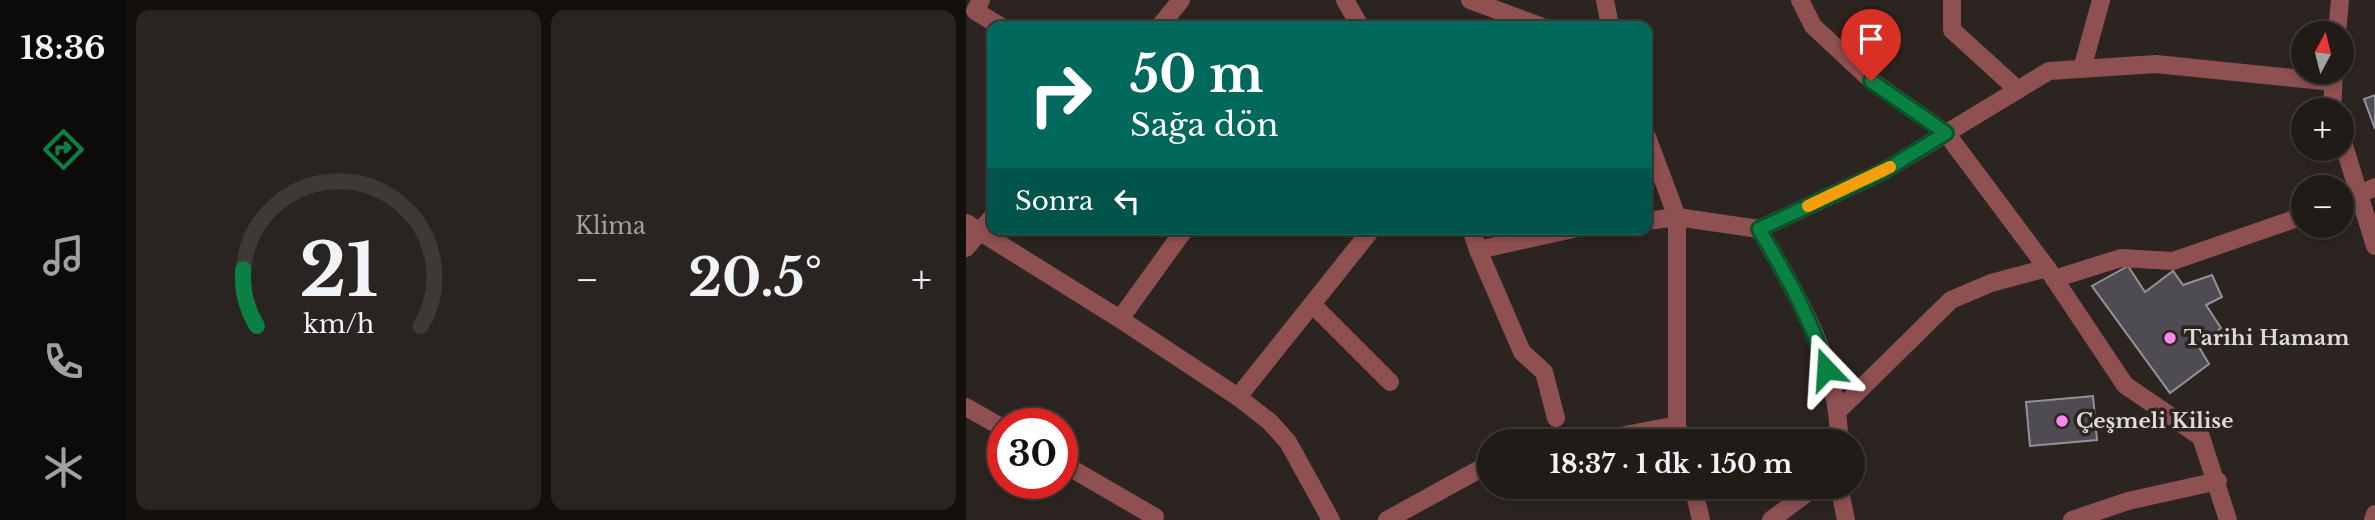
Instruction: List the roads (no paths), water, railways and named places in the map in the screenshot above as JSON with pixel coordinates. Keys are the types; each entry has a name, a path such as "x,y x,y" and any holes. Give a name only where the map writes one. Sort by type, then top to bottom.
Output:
{"street":[{"path":"981,0 975,11 992,21"},
{"path":"1164,21 1181,0"},
{"path":"1345,0 1357,21"},
{"path":"1470,0 1488,4 1528,21"},
{"path":"1605,0 1609,21"},
{"path":"1800,0 1813,26 1871,81 1946,133 2050,274 2125,385 2201,438 2218,481 2228,520"},
{"path":"1952,0 1952,30 2018,90"},
{"path":"2082,69 2101,0"},
{"path":"2338,21 2340,0"},
{"path":"1652,220 1677,217 1759,229 1884,171 2049,71 2156,64 2291,74"},
{"path":"1652,150 1677,217 1679,429"},
{"path":"2352,161 2367,192 2375,246"},
{"path":"1839,410 1951,300 1991,284 2121,258 2173,261 2291,220"},
{"path":"966,248 979,224"},
{"path":"1759,229 1787,277 1820,348 1839,410 1839,429"},
{"path":"995,235 1238,397 1270,422 1288,442 1331,520"},
{"path":"1120,319 1181,235"},
{"path":"1238,397 1367,235"},
{"path":"1473,235 1522,352 1544,372 1556,418"},
{"path":"1478,250 1546,235"},
{"path":"1313,305 1390,383"},
{"path":"966,407 987,419"},
{"path":"1078,472 1155,517"},
{"path":"1387,520 1413,514 1477,472"},
{"path":"2072,520 2128,501 2218,481"},
{"path":"1696,499 1701,520"},
{"path":"1771,520 1799,499"},
{"path":"1842,499 1846,520"},
{"path":"2373,520 2375,514"}],"place":[{"name":"Tarihi Hamam","path":"2170,338"},
{"name":"Çeşmeli Kilise","path":"2062,421"}]}
